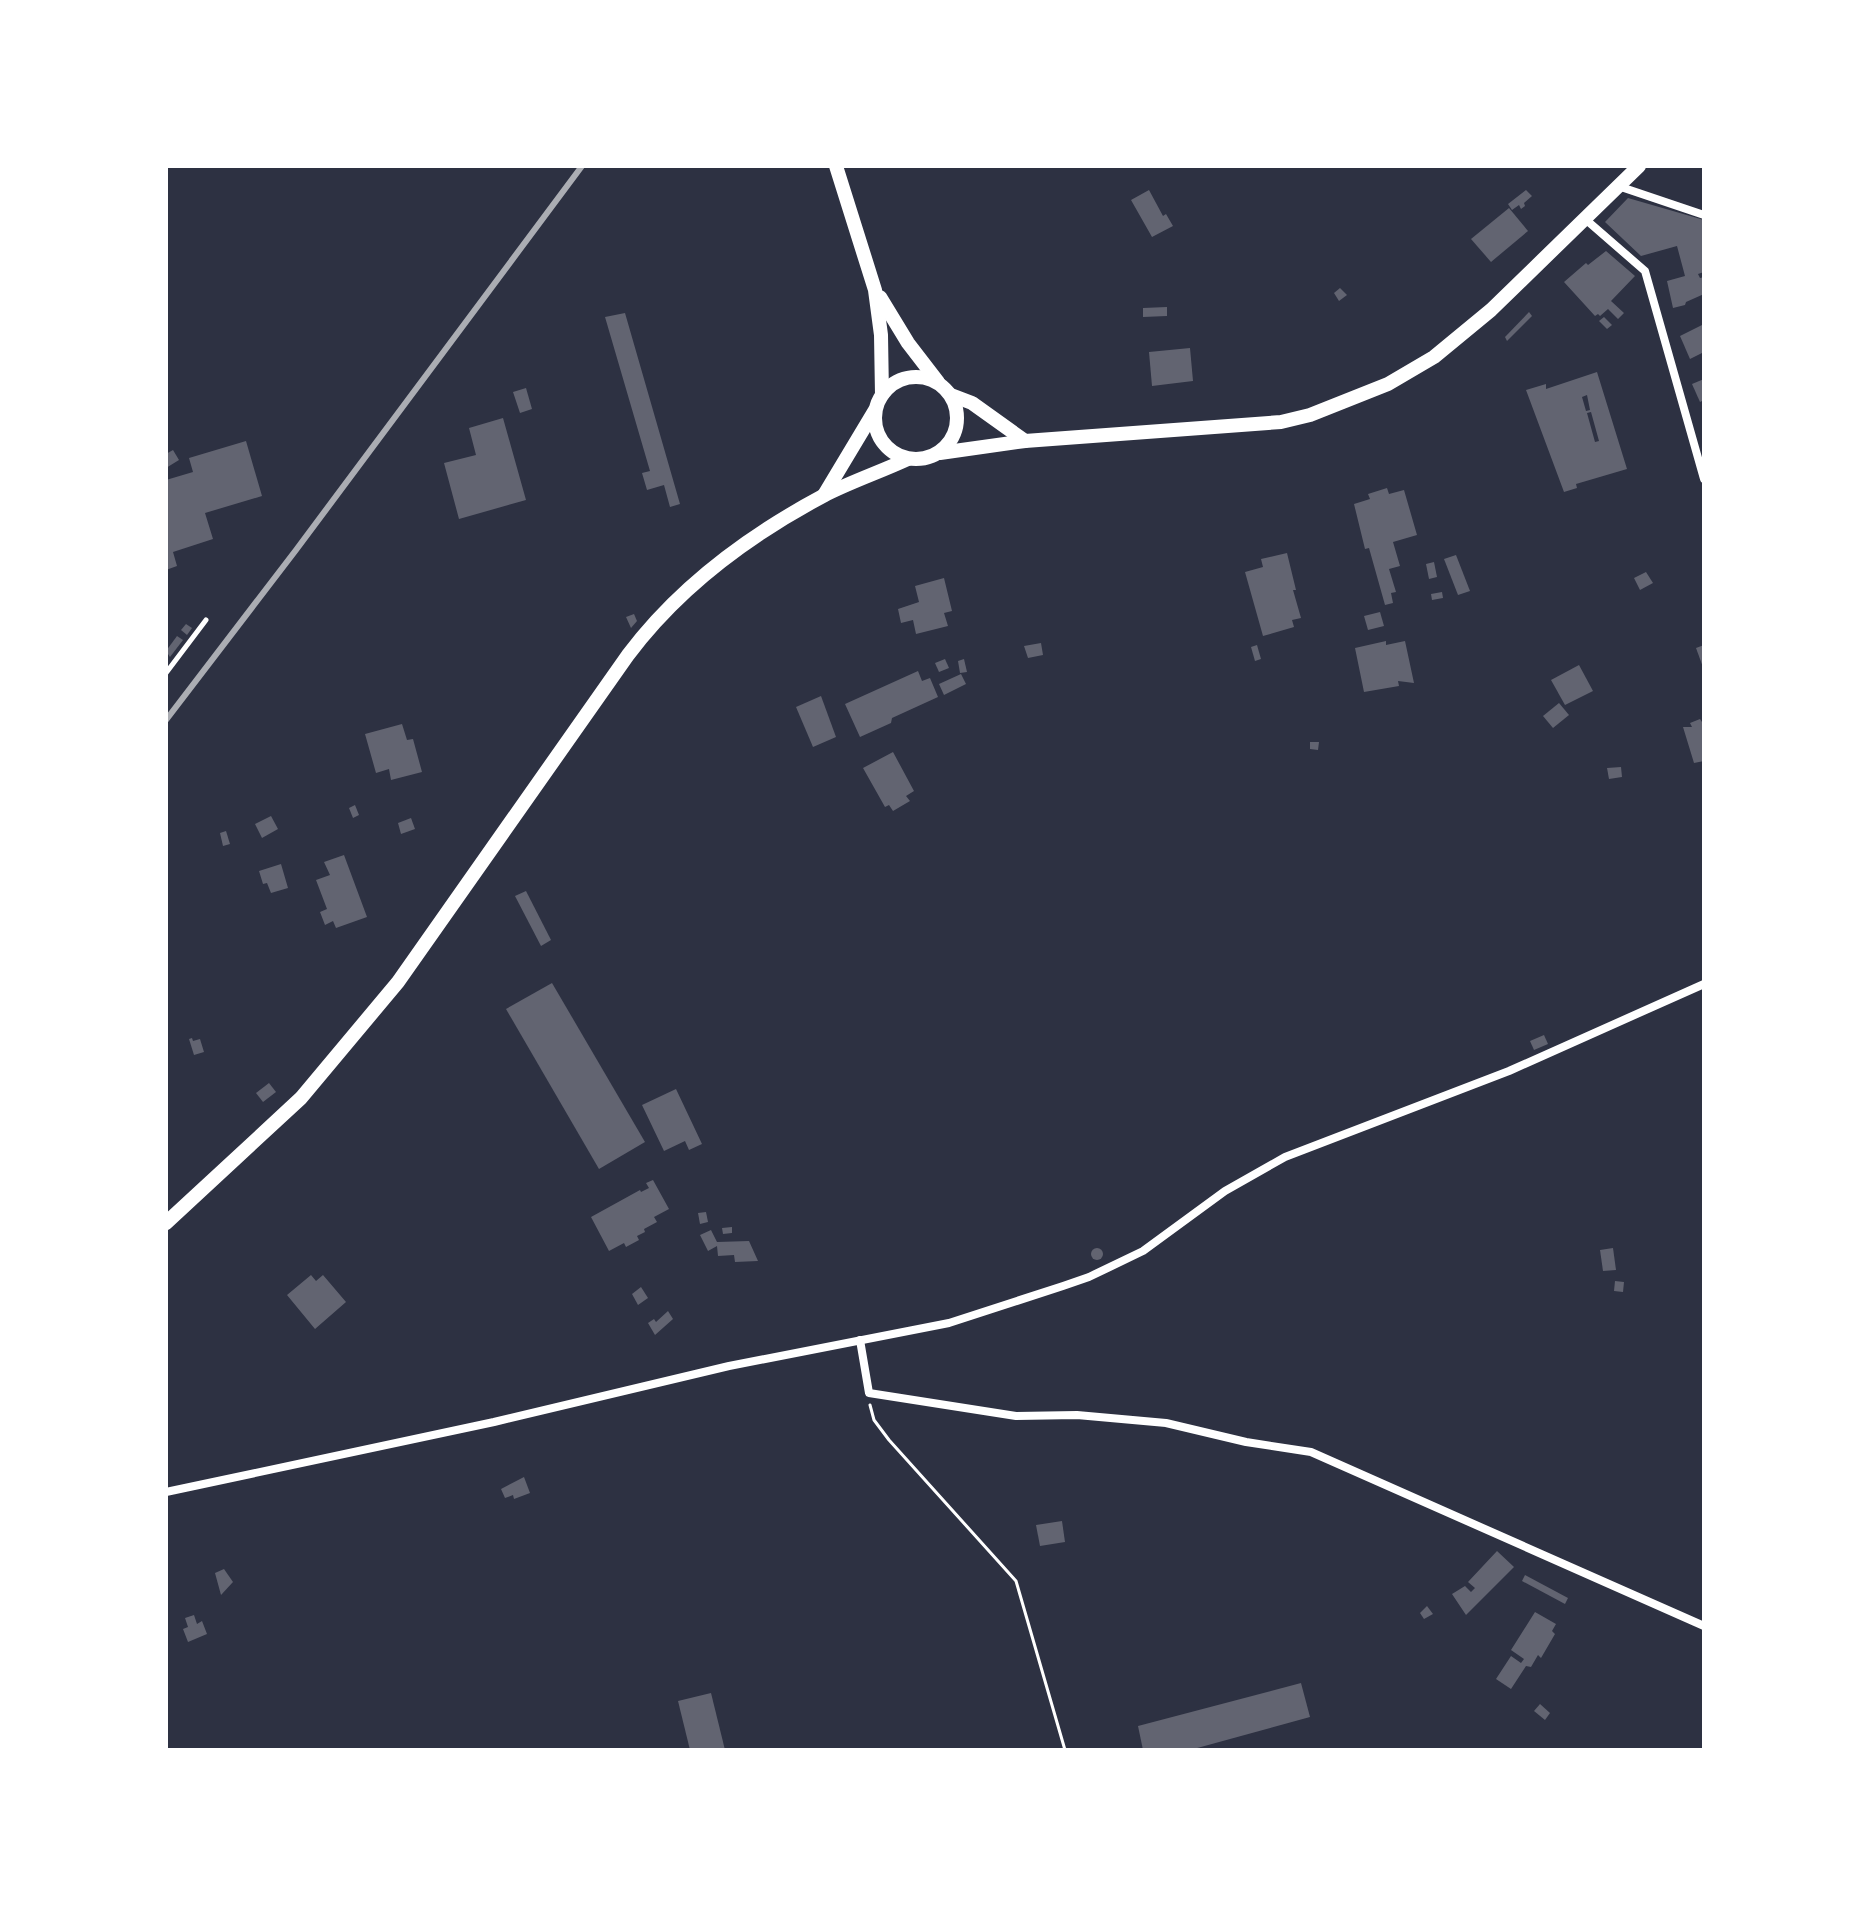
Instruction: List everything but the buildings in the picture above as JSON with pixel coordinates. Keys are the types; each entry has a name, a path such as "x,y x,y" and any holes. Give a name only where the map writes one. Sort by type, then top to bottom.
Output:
{"main road":[{"path":"836,166 875,290 881,335 882,395"},
{"path":"875,410 878,436 886,447 908,459 919,460 940,453 1025,441 1281,422 1335,406 1388,384 1434,357 1474,326 1639,166"},
{"path":"875,290 908,343 945,390 958,420 955,433 940,453"},
{"path":"824,495 882,395 902,379 928,378 972,403 1025,441"},
{"path":"166,1223 283,1115 398,982 614,673 653,623 717,564 824,495 908,459"}],"street":[{"path":"1617,186 1704,215"},
{"path":"1584,218 1645,271 1704,479"},
{"path":"166,1492 494,1422 729,1366 949,1323 1089,1277 1143,1251 1225,1191 1274,1162 1509,1071 1704,984"},
{"path":"860,1340 869,1393 1003,1415 1077,1415 1166,1423 1246,1442 1311,1452 1704,1626"}],"lane":[{"path":"166,673 206,620"}],"path":[{"path":"869,1393 874,1420 889,1440 1016,1581 1065,1750"}],"railway":[{"path":"166,720 582,166"}]}
